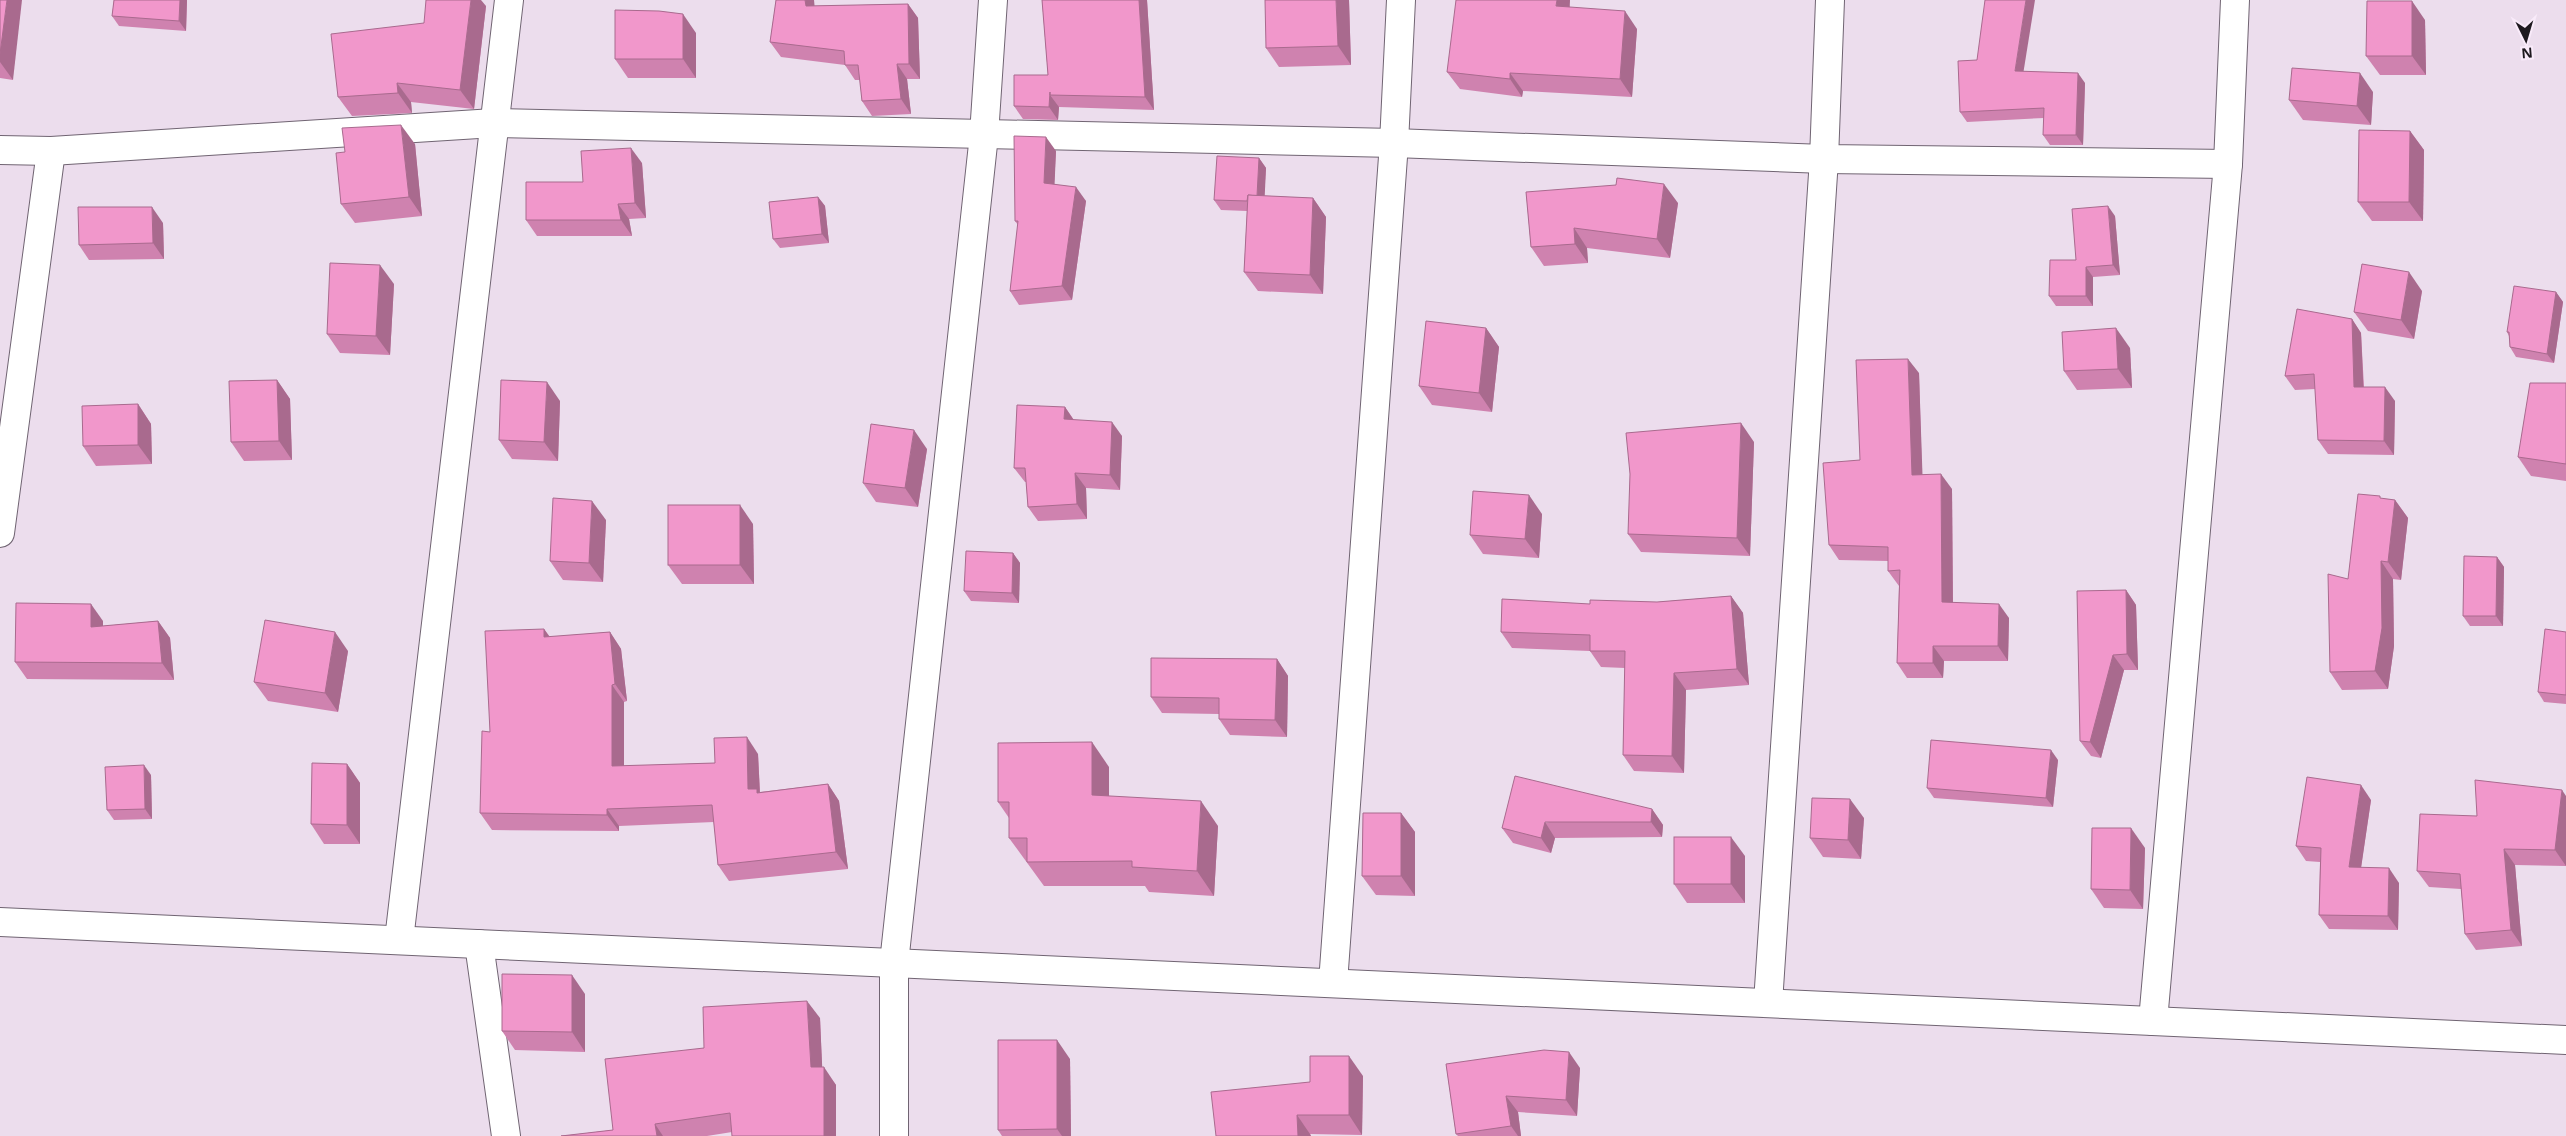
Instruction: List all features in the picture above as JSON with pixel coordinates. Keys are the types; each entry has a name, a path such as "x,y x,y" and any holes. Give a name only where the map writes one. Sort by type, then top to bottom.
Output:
{"street":[{"path":"399,940 509,0"},
{"path":"894,1136 894,963 984,135 993,0"},
{"path":"1332,983 1394,143 1401,0"},
{"path":"1768,1004 1824,159 1830,0"},
{"path":"2152,1021 2228,164 2235,0"},
{"path":"0,150 51,151 494,123 1394,143 1824,159 2228,164"},
{"path":"0,533 51,151"},
{"path":"0,922 2566,1040"},
{"path":"479,944 506,1136"}],"building":[{"path":"0,0 7,0 0,54"},
{"path":"114,0 180,0 179,21 112,16"},
{"path":"426,0 471,0 460,90 397,83 398,93 338,97 331,34 424,23"},
{"path":"776,0 805,0 806,6 908,4 909,64 897,64 901,99 862,101 858,65 845,65 844,51 770,42"},
{"path":"1042,0 1139,0 1145,97 1050,95 1050,92 1049,107 1014,106 1014,75 1048,75"},
{"path":"1265,0 1336,0 1338,46 1266,48"},
{"path":"1456,0 1557,0 1556,6 1625,11 1620,79 1510,73 1510,79 1447,72"},
{"path":"1985,0 2026,0 2015,71 2078,73 2076,135 2043,135 2044,108 1960,112 1958,61 1977,60"},
{"path":"2367,1 2412,1 2412,56 2366,56"},
{"path":"615,10 659,11 683,14 683,59 615,59"},
{"path":"2292,68 2360,73 2357,106 2289,100"},
{"path":"401,125 409,197 341,204 336,153 345,152 342,128"},
{"path":"2359,130 2410,131 2409,202 2358,202"},
{"path":"1014,136 1046,137 1044,183 1076,187 1062,286 1010,291 1018,221 1015,221"},
{"path":"631,148 635,203 618,204 621,220 526,220 526,182 583,182 581,151"},
{"path":"1217,156 1259,158 1257,196 1248,195 1247,201 1214,200"},
{"path":"1617,178 1664,184 1657,239 1574,228 1575,244 1531,247 1526,192 1616,185"},
{"path":"1248,195 1313,198 1310,275 1244,272"},
{"path":"818,197 822,234 773,239 769,202"},
{"path":"2108,206 2113,265 2086,267 2086,296 2049,296 2050,260 2076,260 2072,209"},
{"path":"78,207 152,207 153,243 79,245"},
{"path":"330,263 380,265 376,336 327,334"},
{"path":"2362,264 2409,272 2401,320 2354,312"},
{"path":"2514,286 2556,292 2547,354 2510,347 2509,332 2507,332"},
{"path":"2297,309 2352,319 2354,387 2385,387 2384,441 2318,440 2314,374 2285,376"},
{"path":"1426,321 1486,328 1479,393 1419,386"},
{"path":"2116,328 2118,369 2064,371 2062,332"},
{"path":"1908,359 1912,475 1941,474 1942,602 1999,604 1998,646 1933,646 1933,663 1897,663 1900,570 1888,571 1888,547 1829,545 1823,463 1860,460 1856,360"},
{"path":"277,380 279,441 231,442 229,381"},
{"path":"501,380 547,382 544,442 499,440"},
{"path":"2530,383 2566,383 2566,464 2518,457"},
{"path":"138,404 138,445 83,446 82,406"},
{"path":"1017,405 1065,407 1064,419 1112,422 1110,475 1075,473 1077,504 1028,507 1025,468 1014,468"},
{"path":"1741,423 1737,538 1628,534 1630,474 1626,433"},
{"path":"871,424 914,430 905,488 863,483"},
{"path":"1473,491 1529,495 1525,539 1470,535"},
{"path":"2358,494 2380,496 2380,498 2395,500 2388,562 2381,561 2382,628 2375,671 2330,672 2328,574 2348,579"},
{"path":"553,498 592,501 589,563 550,561"},
{"path":"668,505 740,505 740,565 668,565"},
{"path":"966,551 1013,553 1012,593 964,591"},
{"path":"2464,556 2497,557 2496,616 2463,616"},
{"path":"2126,590 2127,654 2113,655 2090,742 2080,741 2077,591"},
{"path":"1731,596 1737,669 1674,673 1672,756 1623,755 1625,651 1590,651 1590,635 1501,632 1502,599 1590,604 1590,600 1657,602"},
{"path":"16,603 91,604 91,627 158,621 162,663 15,662"},
{"path":"265,620 335,632 325,693 254,682"},
{"path":"544,629 544,637 610,632 615,684 612,685 612,766 715,763 714,738 747,737 748,789 757,789 757,793 828,784 836,852 718,865 712,805 607,809 607,815 480,813 482,731 490,732 485,631"},
{"path":"2545,629 2566,632 2566,695 2538,692"},
{"path":"1151,658 1277,659 1275,720 1219,719 1219,698 1151,697"},
{"path":"1931,740 2051,750 2046,798 1927,788"},
{"path":"1092,742 1092,795 1201,801 1197,871 1132,867 1132,861 1027,862 1027,838 1009,838 1009,802 998,802 998,743"},
{"path":"312,763 347,764 347,825 311,824"},
{"path":"144,765 145,809 107,810 105,767"},
{"path":"1515,776 1652,809 1651,822 1545,822 1541,838 1502,828"},
{"path":"2307,777 2361,785 2349,867 2389,868 2388,916 2319,915 2321,848 2296,846"},
{"path":"2475,780 2562,790 2555,850 2504,849 2511,930 2465,934 2460,874 2417,871 2420,814 2477,816"},
{"path":"1812,798 1850,799 1848,840 1810,838"},
{"path":"1363,813 1401,813 1401,876 1362,876"},
{"path":"2092,828 2131,828 2130,890 2091,889"},
{"path":"1674,837 1731,837 1731,884 1674,884"},
{"path":"502,974 572,975 572,1032 502,1031"},
{"path":"807,1001 811,1067 824,1067 824,1136 732,1136 730,1113 655,1124 657,1136 561,1136 613,1130 605,1059 704,1048 703,1007"},
{"path":"998,1040 1057,1040 1057,1129 998,1130"},
{"path":"1544,1050 1569,1052 1566,1100 1506,1096 1511,1126 1456,1134 1446,1064"},
{"path":"1310,1056 1349,1056 1349,1115 1297,1115 1298,1136 1216,1136 1211,1092 1310,1082"}]}
